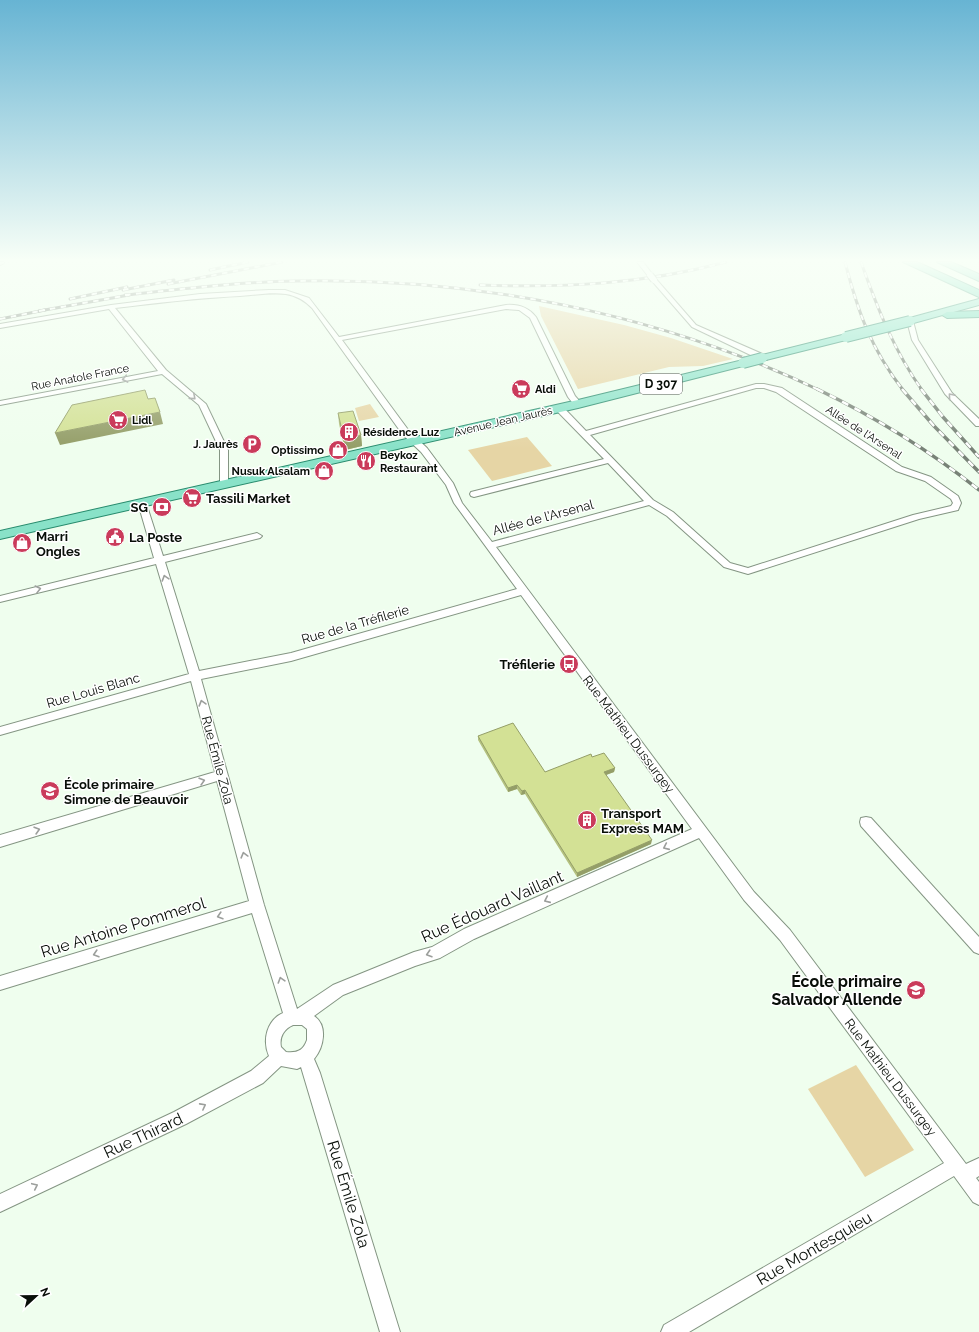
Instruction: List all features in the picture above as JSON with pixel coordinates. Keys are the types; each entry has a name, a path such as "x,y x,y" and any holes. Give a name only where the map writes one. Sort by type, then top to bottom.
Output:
{"main road":[{"name":"Avenue Jean Jaurès","path":"0,535 578,404 897,324"}],"street":[{"name":"Rue Mathieu Dussurgey","path":"0,326 11,324"},
{"path":"123,324 163,372 202,404 224,450 224,484"},
{"name":"Rue Mathieu Dussurgey","path":"326,324 406,433 424,450 450,485 458,504 748,896 785,935 979,1196"},
{"path":"337,339 415,324"},
{"path":"537,324 572,397 578,404"},
{"path":"692,324 763,358"},
{"path":"911,324 915,340 949,394 979,424"},
{"name":"Rue Anatole France","path":"0,403 163,372"},
{"name":"Allée de l'Arsenal","path":"559,408 650,502 670,514 728,565 737,569 748,571 916,518 955,508 957,503 955,498 928,479 899,469 779,390 764,386 756,386 585,434"},
{"path":"474,494 610,460"},
{"name":"Allée de l'Arsenal","path":"489,546 650,502"},
{"name":"Rue Émile Zola","path":"142,503 195,676 257,905 296,1017"},
{"path":"0,599 257,536"},
{"name":"Rue de la Tréfilerie","path":"195,676 291,657 522,591"},
{"name":"Rue Louis Blanc","path":"0,731 195,676"},
{"path":"0,841 222,775"},
{"path":"866,822 979,947"},
{"name":"Rue Édouard Vaillant","path":"296,1017 338,990 414,959 435,953 469,934 701,831"},
{"name":"Rue Antoine Pommerol","path":"0,983 257,905"},
{"path":"296,1017 309,1020 315,1027 316,1037 313,1048 305,1056 296,1060 287,1061 279,1057 274,1050 272,1040 276,1030 282,1022 296,1017"},
{"name":"Rue Émile Zola","path":"305,1056 312,1073 390,1332"},
{"name":"Rue Thirard","path":"0,1203 180,1118 257,1077 279,1057"},
{"name":"Rue Montesquieu","path":"671,1332 960,1170 979,1167"}],"shaded area":[{"path":"545,324 620,324 671,338 733,359 703,366 669,367 578,389"},
{"path":"370,404 379,417 359,421 355,408"},
{"path":"527,437 552,466 492,481 468,450"},
{"path":"856,1065 914,1150 865,1177 808,1089"}],"building":[{"path":"145,390 148,399 155,398 160,412 55,433 72,405"},
{"path":"353,411 361,435 344,439 338,413"},
{"name":"Transport Express MAM","path":"513,723 545,772 591,754 592,757 604,753 615,768 604,772 652,840 577,873 525,790 522,791 517,785 508,788 478,736"}],"railway":[{"path":"641,324 694,340 757,363 819,390"},
{"path":"865,324 882,360 903,390"},
{"path":"885,324 903,360 922,390"},
{"path":"902,389 934,426 979,472"},
{"path":"921,389 943,417 979,457"},
{"path":"819,390 860,411 901,435 941,461 979,490"}],"place":[{"name":"Aldi","path":"521,389"},
{"name":"Lidl","path":"118,420"},
{"name":"Résidence Luz","path":"349,432"},
{"name":"J. Jaurès","path":"252,444"},
{"name":"Optissimo","path":"338,450"},
{"name":"Beykoz Restaurant","path":"366,461"},
{"name":"Nusuk Alsalam","path":"324,471"},
{"name":"Tassili Market","path":"192,498"},
{"name":"SG","path":"162,507"},
{"name":"La Poste","path":"115,537"},
{"name":"Marri Ongles","path":"22,543"},
{"name":"Tréfilerie","path":"569,664"},
{"name":"École primaire Simone de Beauvoir","path":"50,791"},
{"name":"Transport Express MAM","path":"587,820"},
{"name":"École primaire Salvador Allende","path":"916,990"}]}
